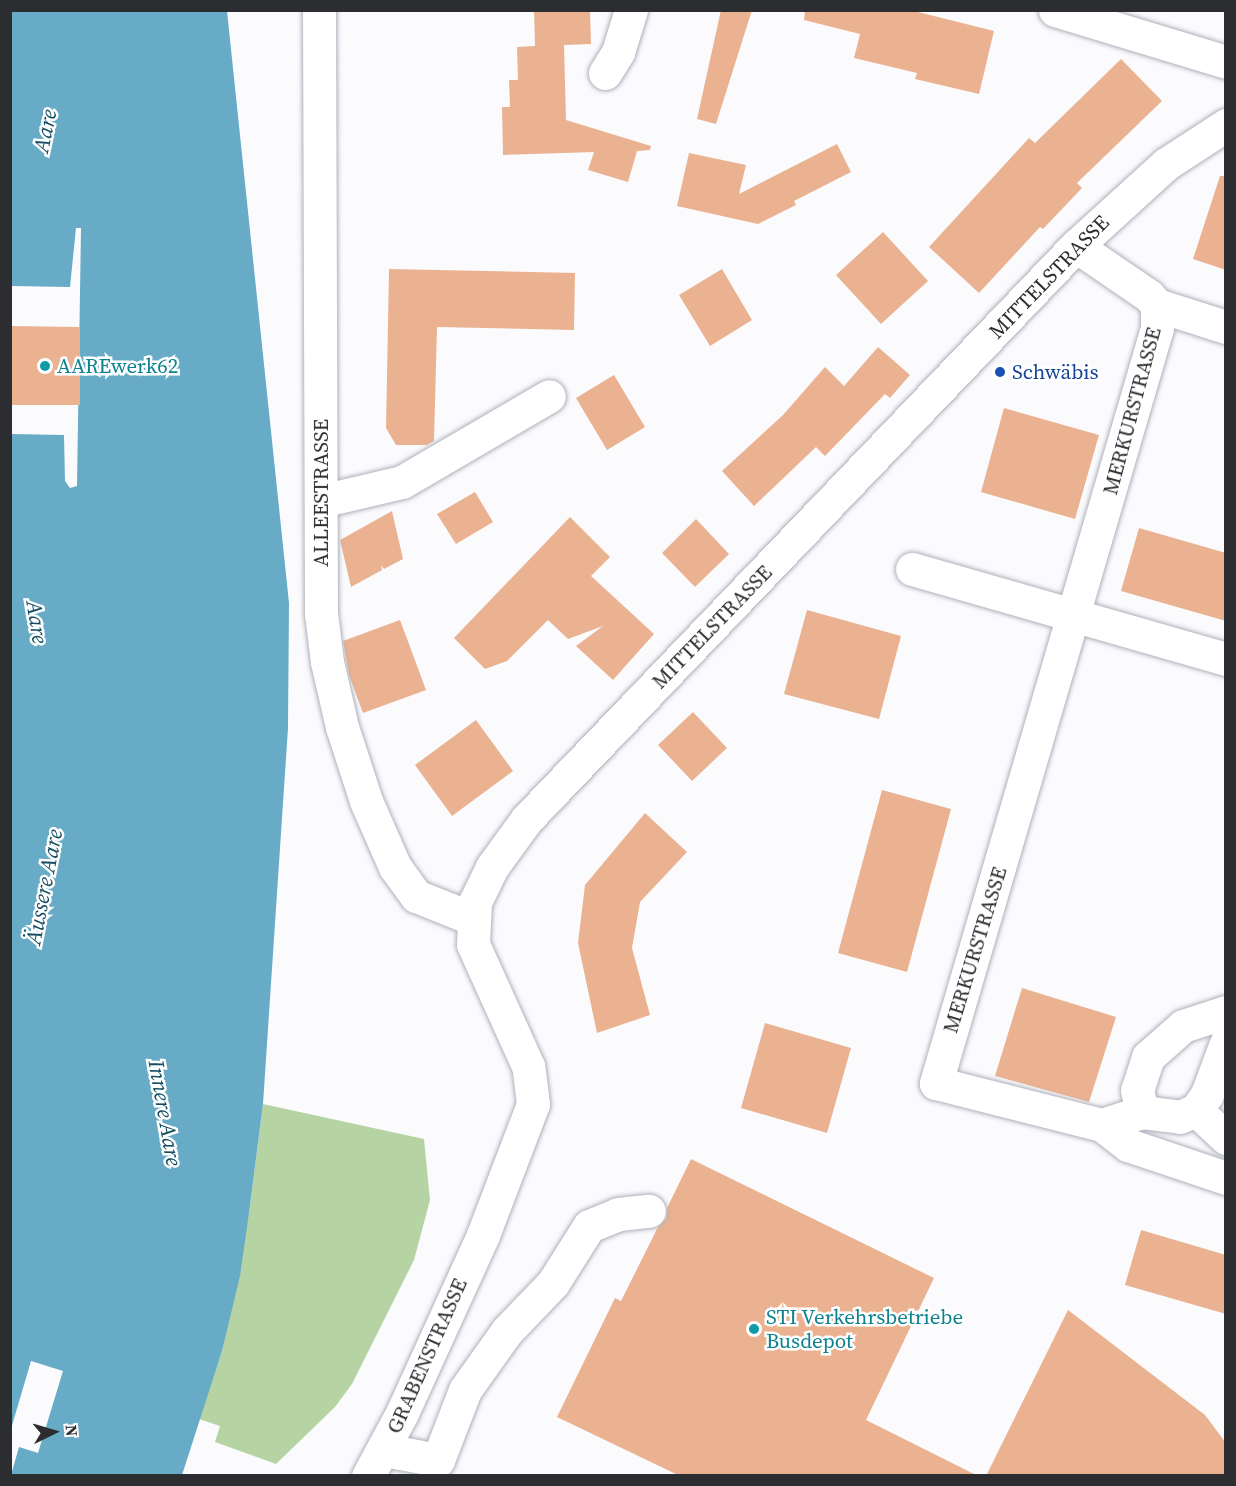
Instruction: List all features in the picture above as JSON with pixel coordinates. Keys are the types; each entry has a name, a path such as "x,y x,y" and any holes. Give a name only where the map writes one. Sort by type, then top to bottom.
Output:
{"street":[{"name":"ALLEESTRASSE","path":"319,10 321,613 327,662 342,727 366,801 395,867 416,896 471,918"},
{"path":"605,73 618,52 631,10"},
{"path":"1055,10 1226,62"},
{"name":"MITTELSTRASSE","path":"483,1235 533,1104 533,1084 473,944 471,918 492,867 527,819 1076,246 1166,164 1226,125"},
{"name":"MERKURSTRASSE","path":"1076,246 1157,305 1157,328 936,1083 1102,1125"},
{"path":"1157,305 1226,327"},
{"path":"321,501 402,482 549,396"},
{"path":"912,569 1226,659"},
{"path":"1142,1112 1137,1090 1148,1057 1183,1026 1226,1012"},
{"path":"1102,1125 1142,1112 1180,1117 1196,1110 1207,1094 1226,1043"},
{"path":"1196,1110 1226,1138"},
{"path":"1102,1125 1128,1145 1226,1178"},
{"path":"376,1463 450,1468 465,1390 507,1331 553,1283 589,1226 618,1214 649,1211"},
{"name":"GRABENSTRASSE","path":"376,1463 483,1235"}],"green space":[{"path":"263,1104 424,1139 430,1200 414,1260 352,1384 335,1407 276,1464 215,1442 220,1426 199,1419 222,1351 249,1213"}],"water":[{"path":"11,11 227,11 289,603 288,728 263,1104 249,1213 240,1276 222,1351 182,1475 11,1475 19,1447 38,1453 63,1371 31,1361 11,1429 11,434 64,435 65,481 70,488 77,486 81,228 76,228 70,287 11,286"}],"building":[{"path":"534,10 590,10 591,44 564,45 566,120 651,146 650,150 637,151 628,182 588,170 594,152 503,155 502,107 510,107 509,80 518,80 517,47 535,46"},
{"path":"721,10 752,10 716,124 697,119"},
{"path":"805,10 910,10 994,31 979,94 915,79 917,73 854,58 860,34 804,20"},
{"path":"1121,59 1162,101 1077,183 1082,188 1043,229 1040,227 979,293 929,247 1029,138 1035,143"},
{"path":"837,144 851,172 794,201 796,205 758,224 677,206 689,153 746,165 739,194"},
{"path":"1220,176 1226,176 1226,270 1193,259"},
{"path":"883,232 928,281 881,324 836,275"},
{"path":"389,269 575,273 574,330 437,327 434,441 427,445 396,445 386,428"},
{"path":"722,269 752,320 710,346 679,295"},
{"name":"AAREwerk62","path":"10,326 80,327 80,405 10,405"},
{"path":"878,347 910,375 890,398 885,394 825,456 816,447 754,506 722,471 783,415 825,367 844,386"},
{"path":"614,375 645,427 607,450 576,398"},
{"path":"1004,408 1099,435 1075,519 981,492"},
{"path":"475,492 493,522 456,544 437,514"},
{"path":"392,511 403,559 384,569 381,565 382,570 351,587 340,540"},
{"path":"570,517 610,557 591,576 654,634 613,680 576,646 603,626 568,639 548,620 507,661 485,669 454,638"},
{"path":"696,519 729,554 695,587 662,553"},
{"path":"1139,528 1226,553 1226,621 1121,591"},
{"path":"807,610 901,636 879,719 784,694"},
{"path":"400,620 426,690 363,713 349,675 343,641"},
{"path":"693,712 727,748 692,781 658,745"},
{"path":"476,720 513,771 452,816 415,765"},
{"path":"882,790 951,809 907,972 838,953"},
{"path":"645,813 687,852 640,902 632,948 650,1015 597,1033 578,943 585,885"},
{"path":"1022,988 1116,1017 1089,1102 995,1076"},
{"path":"765,1023 851,1048 827,1133 741,1108"},
{"name":"STI Verkehrsbetriebe Busdepot","path":"691,1159 934,1278 866,1420 978,1476 680,1476 557,1417 615,1298 621,1301 658,1227 666,1219 667,1208"},
{"path":"1141,1230 1226,1255 1226,1314 1125,1285"},
{"path":"1068,1310 1205,1415 1226,1443 1226,1476 986,1476"}],"place":[{"name":"AAREwerk62","path":"45,366"},
{"name":"Schwäbis","path":"1000,372"},
{"name":"STI Verkehrsbetriebe Busdepot","path":"754,1329"}],"water label":[{"name":"Aare","path":"45,131"},
{"name":"Aare","path":"37,622"},
{"name":"Äussere Aare","path":"44,887"},
{"name":"Innere Aare","path":"165,1113"}]}
